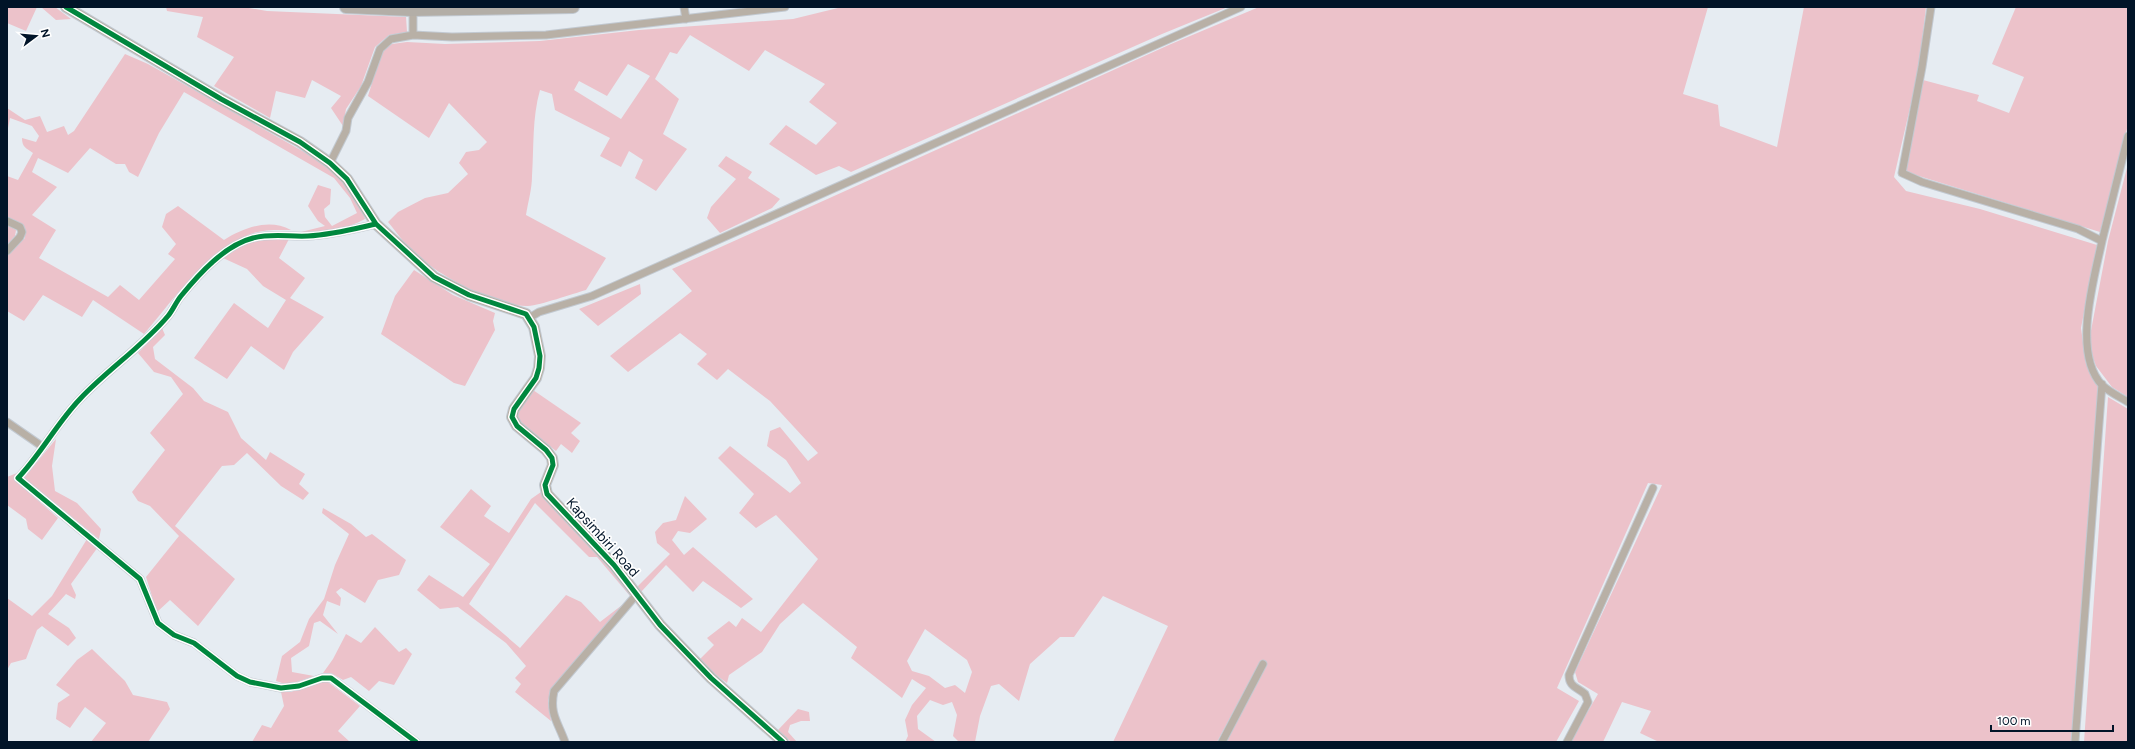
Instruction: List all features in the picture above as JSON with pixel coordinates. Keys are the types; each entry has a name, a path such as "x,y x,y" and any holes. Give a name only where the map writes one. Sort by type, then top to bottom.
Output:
{"highway":[{"path":"346,7 412,9 573,7"}],"street":[{"path":"66,7 221,99 300,142 330,163 347,179 376,224 434,277 469,295 516,310 529,318 539,312 592,296 1241,7"},
{"path":"684,7 686,19"},
{"path":"330,163 346,131 348,118 368,82 380,48 391,39 413,35 452,37 546,35 785,7"},
{"path":"1931,7 1922,67 1902,173 1922,182 2078,229 2102,241"},
{"path":"412,9 413,35"},
{"path":"2128,136 2102,241 2085,333 2087,351 2092,367 2102,384 2128,402"},
{"path":"7,221 20,227 22,232 20,237 7,251"},
{"path":"376,224 321,235 285,234 253,238 232,248 200,274 181,296 168,316 136,348 79,400 18,478 140,579 153,615 158,623 165,629 194,643 237,676 250,682 290,688 322,678 331,678 416,742"},
{"name":"Kapsimbiri Road","path":"529,318 534,327 538,344 539,368 536,378 514,410 512,417 514,422 546,450 552,458 554,465 545,485 547,494 614,565 660,624 711,678 783,742"},
{"path":"2075,742 2102,384"},
{"path":"7,422 43,447"},
{"path":"1567,742 1588,702 1585,694 1572,686 1569,681 1569,675 1652,488"},
{"path":"565,742 553,715 552,702 554,691 637,594"},
{"path":"1222,742 1263,664"}],"shaded area":[{"path":"7,7 37,7 26,31 7,23"},
{"path":"41,7 55,7 71,19 56,20"},
{"path":"166,7 243,7 267,11 406,17 407,32 389,35 375,47 361,86 346,109 343,126 331,108 341,96 312,80 305,98 276,91 270,118 214,86 234,57 197,37 203,17 167,11"},
{"path":"842,7 1228,7 1162,34 851,172 839,166 816,175 769,144 786,125 816,145 837,123 809,102 825,84 765,50 749,71 690,35 677,54 670,52 655,79 679,99 663,134 687,149 656,191 635,178 643,160 629,151 621,167 600,156 610,138 555,110 552,94 540,90 534,122 531,186 526,215 606,258 586,290 541,304 528,306 515,305 501,302 471,290 430,266 407,246 388,222 398,212 425,198 448,193 468,174 459,163 466,152 479,150 487,142 449,103 429,138 368,96 382,51 392,44 407,42 445,44 540,41 639,30 793,19","holes":["628,64 650,76 621,119 574,90 579,81 607,96"]},
{"path":"1259,7 1708,7 1683,94 1718,105 1720,126 1777,147 1804,7 1926,7 1918,73 1894,177 1906,191 1980,209 2097,245 2081,328 2086,364 2098,386 2072,742 1659,742 1640,733 1651,711 1622,702 1603,742 1570,742 1598,694 1578,682 1575,672 1662,485 1648,483 1557,688 1579,701 1556,742 1225,742 1267,663 1261,660 1217,742 1113,742 1168,626 1103,596 1074,637 1060,637 1030,664 1019,701 999,684 991,686 980,716 975,742 959,742 953,736 957,715 952,702 943,705 930,700 917,716 918,729 936,742 905,742 908,736 905,720 912,705 926,688 912,679 902,698 851,658 857,647 803,603 780,624 762,652 729,675 727,683 712,672 700,659 714,645 707,638 729,621 736,627 742,618 761,632 818,559 776,515 756,528 739,513 754,494 718,458 730,446 790,493 801,483 786,460 767,446 770,431 780,427 808,461 818,453 770,401 728,369 717,380 697,364 707,354 680,333 628,372 610,356 692,291 672,269 1171,44","holes":["925,629 967,660 972,672 965,693 955,685 945,688 929,676 912,671 907,661"]},
{"path":"2016,7 2128,7 2128,125 2100,232 1906,172 1923,80 1979,95 1977,101 2009,113 2024,77 1992,64"},
{"path":"125,54 148,64 329,166 352,190 360,204 365,219 350,226 334,230 301,232 325,226 318,221 308,206 318,185 331,189 330,204 324,209 325,217 332,226 357,213 350,198 334,178 184,92 159,133 138,177 129,172 125,164 116,164 90,148 68,173 38,158 32,172 57,187 32,215 56,230 39,258 108,297 120,285 139,300 175,259 168,254 176,244 162,227 166,214 178,206 224,240 248,228 256,226 283,226 291,230 269,230 253,233 232,243 204,265 191,278 144,334 93,300 82,317 43,295 24,321 7,311 7,255 25,238 25,231 20,224 7,218 7,176 18,180 33,153 26,148 22,138 36,142 39,136 32,126 10,118 7,133 7,108 25,120 40,116 47,132 64,126 68,135 74,131"},
{"path":"726,156 752,172 748,178 780,199 772,208 720,233 707,218 711,207 736,179 718,166"},
{"path":"2128,164 2128,397 2112,387 2096,366 2091,352 2090,336 2108,241"},
{"path":"7,224 16,230 15,236 7,245"},
{"path":"272,238 289,239 279,258 305,278 290,298 324,317 293,352 284,370 251,346 227,379 194,358 234,303 268,328 286,300 263,286 247,269 223,258 250,241"},
{"path":"414,270 453,295 495,313 493,321 495,330 465,386 454,383 381,334 395,296"},
{"path":"640,284 641,294 598,326 579,309"},
{"path":"162,328 165,335 153,347 155,359 193,388 204,401 228,412 241,438 266,460 270,452 305,474 299,484 309,493 303,500 281,486 247,453 234,465 222,466 175,526 235,579 198,626 170,600 157,612 146,577 179,536 150,506 138,501 132,492 165,450 150,433 183,394 171,377 154,372 138,353"},
{"path":"533,390 581,423 571,433 580,441 572,453 561,444 556,451 518,421 518,413"},
{"path":"2108,397 2128,409 2128,742 2084,742"},
{"path":"56,439 52,466 55,491 77,503 101,529 99,539 24,478"},
{"path":"17,473 16,478 19,484 58,518 42,540 28,529 26,519 7,505 7,477"},
{"path":"471,489 491,506 484,516 509,533 531,499 541,492 632,594 630,596 597,557 589,557 535,503 469,604 520,648 566,595 581,602 600,622 626,602 552,689 548,701 551,721 515,692 521,684 515,678 526,666 506,643 458,607 440,609 417,590 429,575 463,597 490,564 440,527"},
{"path":"685,496 707,519 690,533 678,531 672,540 684,555 693,547 753,599 741,608 703,581 693,592 666,565 641,592 637,587 670,554 657,543 655,532 663,523 676,520"},
{"path":"323,508 351,524 366,537 372,534 406,560 399,575 378,580 365,603 341,588 336,592 341,598 340,606 327,601 323,615 338,634 320,621 314,623 309,646 291,658 292,672 314,676 288,685 276,681 282,656 300,642 309,619 324,599 335,565 349,534 322,513"},
{"path":"87,539 98,547 71,584 76,595 75,599 66,594 48,614 69,628 76,638 68,646 42,626 37,630 26,659 11,663 7,670 7,598 32,616 52,596"},
{"path":"375,627 399,652 406,648 412,654 394,685 379,681 369,691 351,677 343,680 331,673 323,673 333,659 346,634 361,643"},
{"path":"92,649 125,681 133,695 167,702 170,709 148,742 91,742 106,723 85,707 70,728 56,719 58,703 70,695 56,685 77,660"},
{"path":"317,682 328,682 360,706 338,731 350,742 252,742 262,725 271,728 284,706 281,692 291,692"},
{"path":"798,709 809,712 810,721 801,721 790,725 788,732 797,742 791,742 778,730"}],"cycle path":[{"path":"66,7 221,99 300,142 330,163 347,179 376,224 434,277 469,295 526,314 534,327 540,356 539,368 536,378 514,409 512,417 517,426 546,450 552,458 553,465 545,485 547,494 614,565 660,625 711,678 783,742"},
{"path":"376,224 342,232 317,235 274,235 253,238 232,247 213,261 188,287 179,298 170,314 147,338 90,388 72,408 18,478 140,579 158,623 174,635 194,643 237,676 250,682 281,688 299,686 322,678 331,678 416,742"}]}
